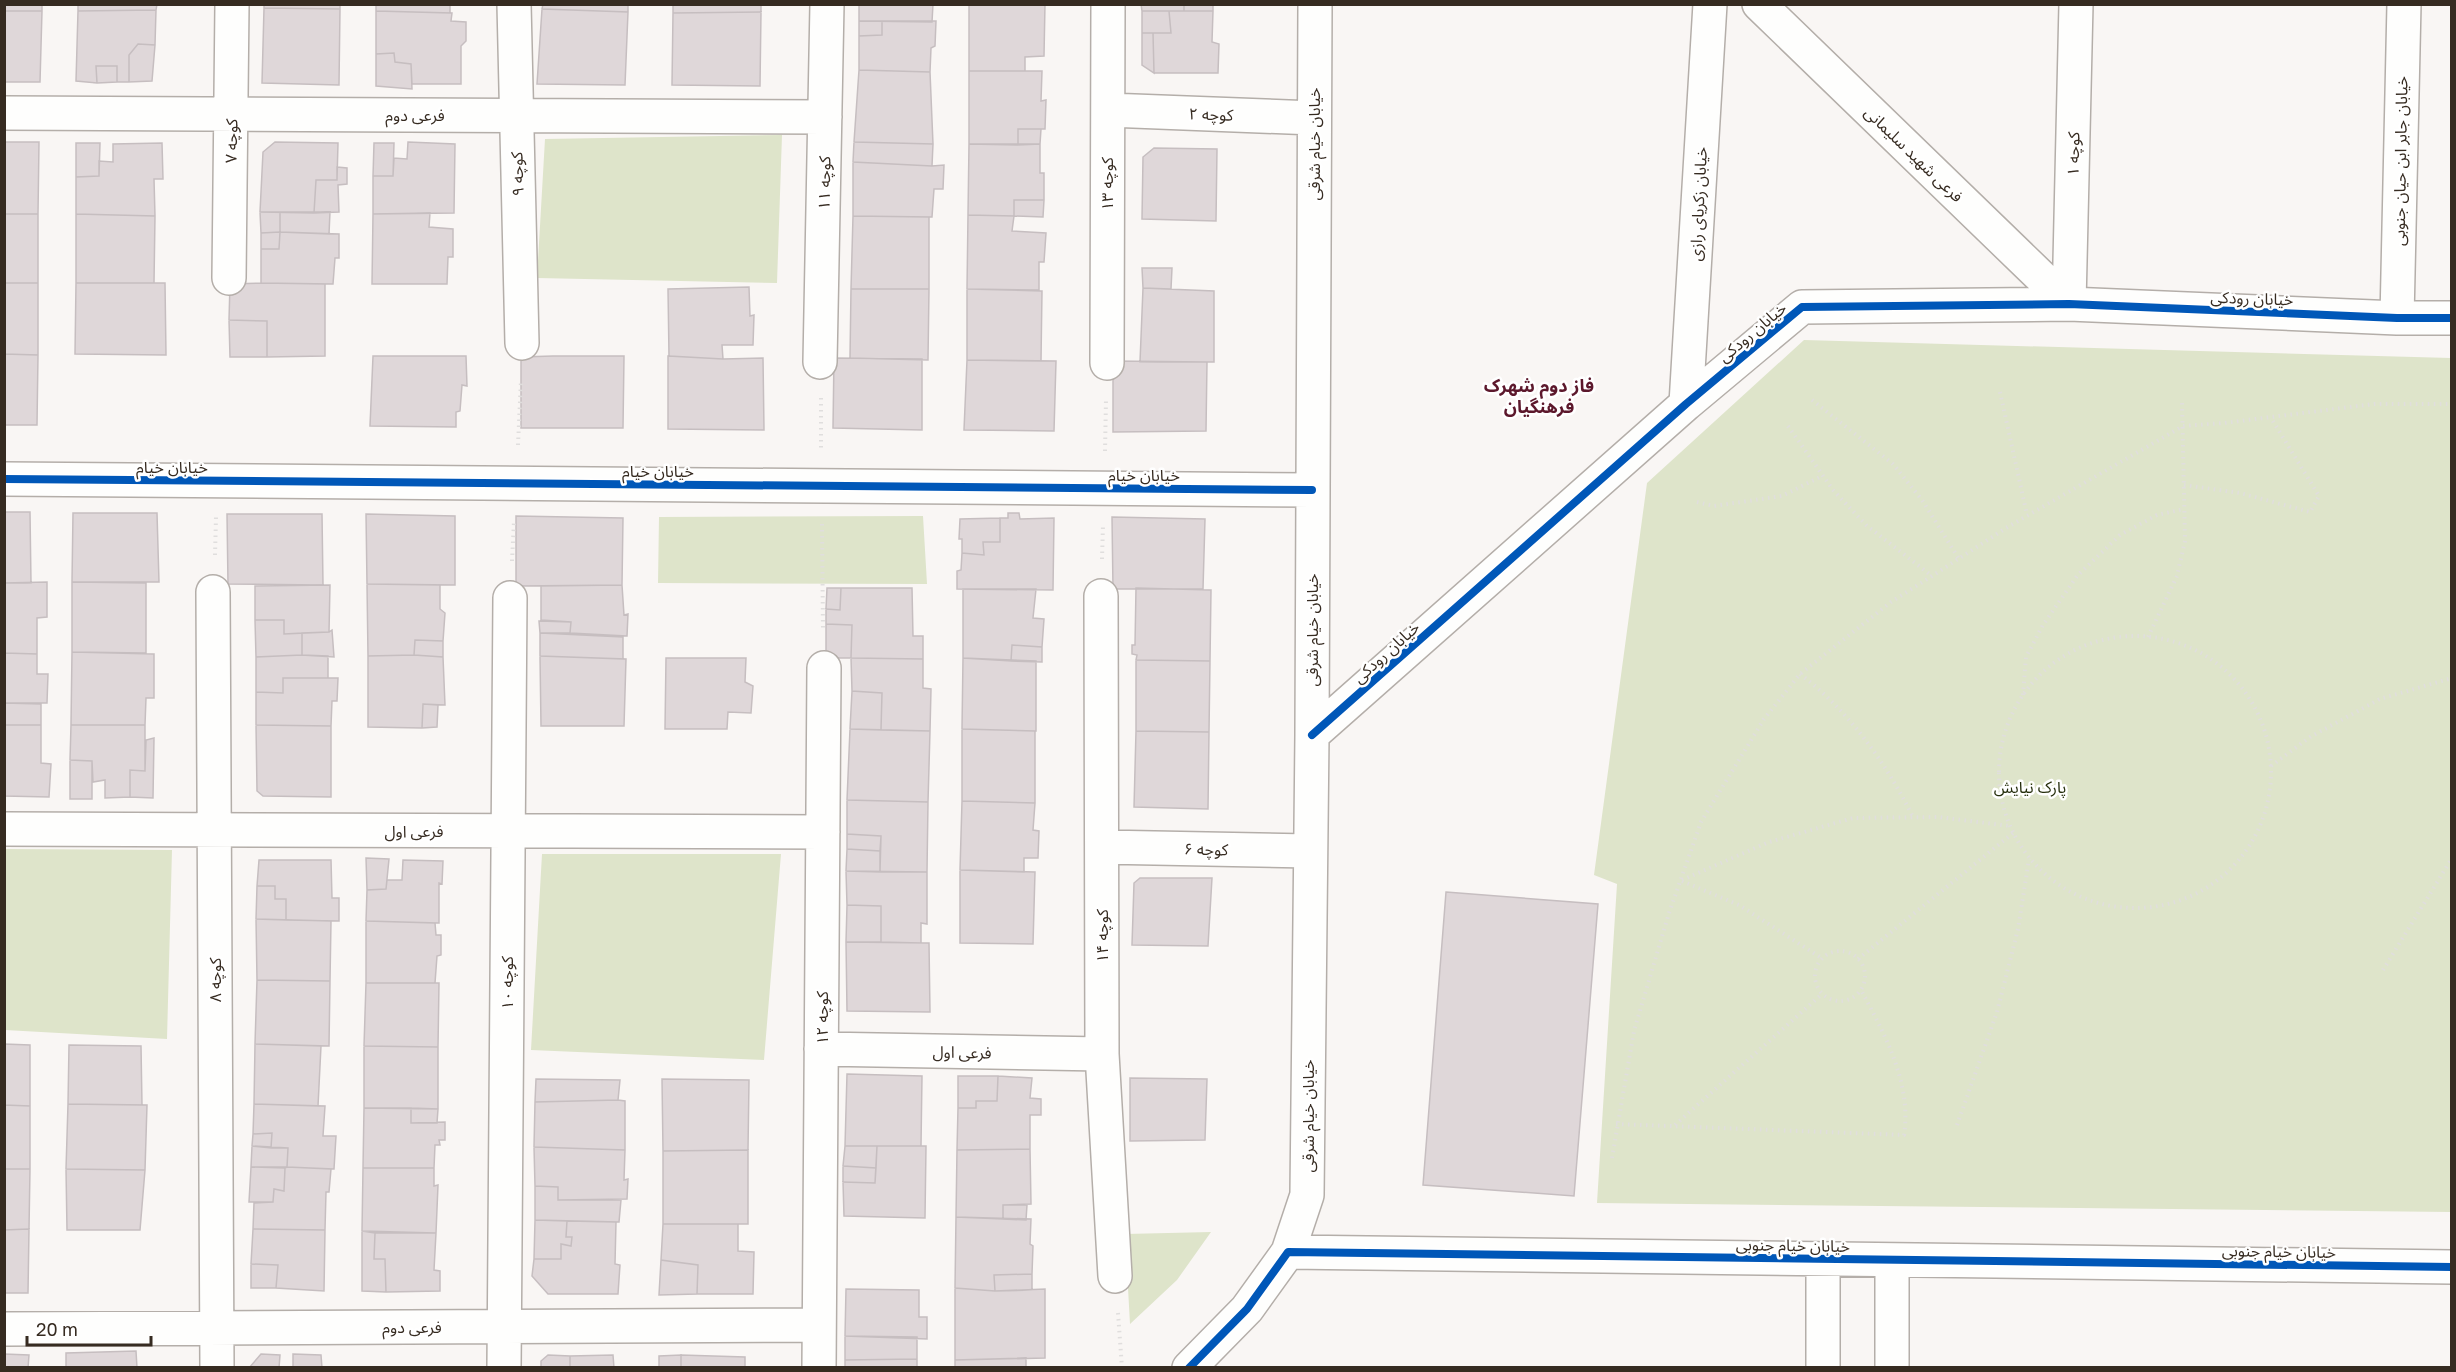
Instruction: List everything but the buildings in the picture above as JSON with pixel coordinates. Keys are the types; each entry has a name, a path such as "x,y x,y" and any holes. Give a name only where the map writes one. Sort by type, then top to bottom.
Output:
{"street":[{"name":"کوچه ۷","path":"229,278 232,4"},
{"name":"کوچه ۹","path":"514,4 522,343"},
{"name":"کوچه ۱۱","path":"820,362 827,4"},
{"name":"کوچه ۱۳","path":"1107,363 1108,4"},
{"name":"خیابان خیام شرقی","path":"1287,1252 1307,1195 1312,735 1315,4"},
{"name":"خیابان زکریای رازی","path":"1686,404 1710,4"},
{"name":"فرعی شهید سلیمانی","path":"1759,4 2069,304"},
{"name":"کوچه ۱","path":"2069,304 2076,4"},
{"name":"خیابان جابر ابن حیان جنوبی","path":"2397,318 2404,4"},
{"name":"کوچه ۲","path":"1108,110 1314,118"},
{"name":"فرعی دوم","path":"4,113 825,117"},
{"name":"خیابان رودکی","path":"1312,735 1686,404 1802,307 2069,304 2397,318 2451,318"},
{"name":"خیابان خیام","path":"4,479 1312,490"},
{"name":"کوچه ۸","path":"213,592 217,1368"},
{"name":"کوچه ۱۴","path":"1101,596 1102,1054 1115,1276"},
{"name":"کوچه ۱۰","path":"504,1368 510,598"},
{"name":"کوچه ۱۲","path":"819,1368 824,668"},
{"name":"فرعی اول","path":"4,829 823,832"},
{"name":"کوچه ۶","path":"1102,847 1310,851"},
{"name":"فرعی اول","path":"821,1049 1102,1054"},
{"name":"خیابان خیام جنوبی","path":"1287,1252 2451,1267"},
{"path":"1189,1368 1247,1309 1287,1252"},
{"path":"1822,1368 1823,1259"},
{"path":"1892,1260 1892,1368"},
{"name":"فرعی دوم","path":"4,1329 819,1325"}],"path":[{"path":"2000,392 2027,516"},
{"path":"1812,400 1893,464 1922,500 1959,559"},
{"path":"2148,637 2177,576 2185,541 2182,400"},
{"path":"1612,1158 1634,1031 1701,822 1764,719 1800,674 1891,602 2027,516 2183,426 2271,418 2374,404 2451,404"},
{"path":"2184,485 2240,493 2310,512 2319,496 2271,418"},
{"path":"1788,426 1833,490 1866,525 1932,576"},
{"path":"1698,502 1714,506 1782,496 1822,476"},
{"path":"213,592 217,481"},
{"path":"2022,696 2026,657 2043,625 2077,576 2120,535 2157,515 2184,509"},
{"path":"2148,637 2161,638 2188,646 2213,660 2234,678 2251,701 2263,726 2271,766 2271,781 2266,809 2255,835 2240,859 2220,879 2195,894 2177,901 2140,908 2110,907 2082,898 2057,884 2030,858 2013,833 2005,816 1999,788 1999,758 2005,729 2022,696 2033,681 2054,662 2079,648 2106,639 2148,637"},
{"path":"1800,674 1816,687 1863,736 1897,784 1913,817"},
{"path":"2271,766 2310,737 2380,699 2451,678"},
{"path":"1681,880 1769,842 1853,818 1939,817 2010,826"},
{"path":"1858,959 2013,833"},
{"path":"1957,1125 1997,1012 2018,929 2030,858"},
{"path":"2383,970 2451,858"},
{"path":"1681,880 1738,905 1822,959"},
{"path":"1848,951 1858,959 1862,962 1866,979 1858,995 1841,1002 1824,997 1815,982 1817,964 1831,952 1848,951"},
{"path":"1617,1124 1904,1135 1902,1084 1887,1039 1861,990"},
{"path":"1675,1125 1822,994"},
{"path":"1115,1276 1122,1368"}],"green space":[{"path":"782,135 777,283 537,278 545,139"},
{"name":"پارک نیایش","path":"1804,340 2451,358 2451,1212 1597,1203 1617,884 1594,875 1647,483"},
{"path":"923,516 927,584 658,583 659,517"},
{"path":"5,849 172,850 167,1039 5,1030"},
{"path":"542,854 781,854 764,1060 531,1050"},
{"path":"1211,1232 1177,1280 1130,1324 1125,1234"}],"cycle path":[{"path":"1312,735 1686,404 1802,307 2069,304 2397,318 2452,318"},
{"path":"4,479 1312,490"},
{"path":"1189,1368 1247,1309 1288,1252 2452,1267"}],"district":[{"name":"فاز دوم شهرک فرهنگیان","path":"1539,395"}]}
